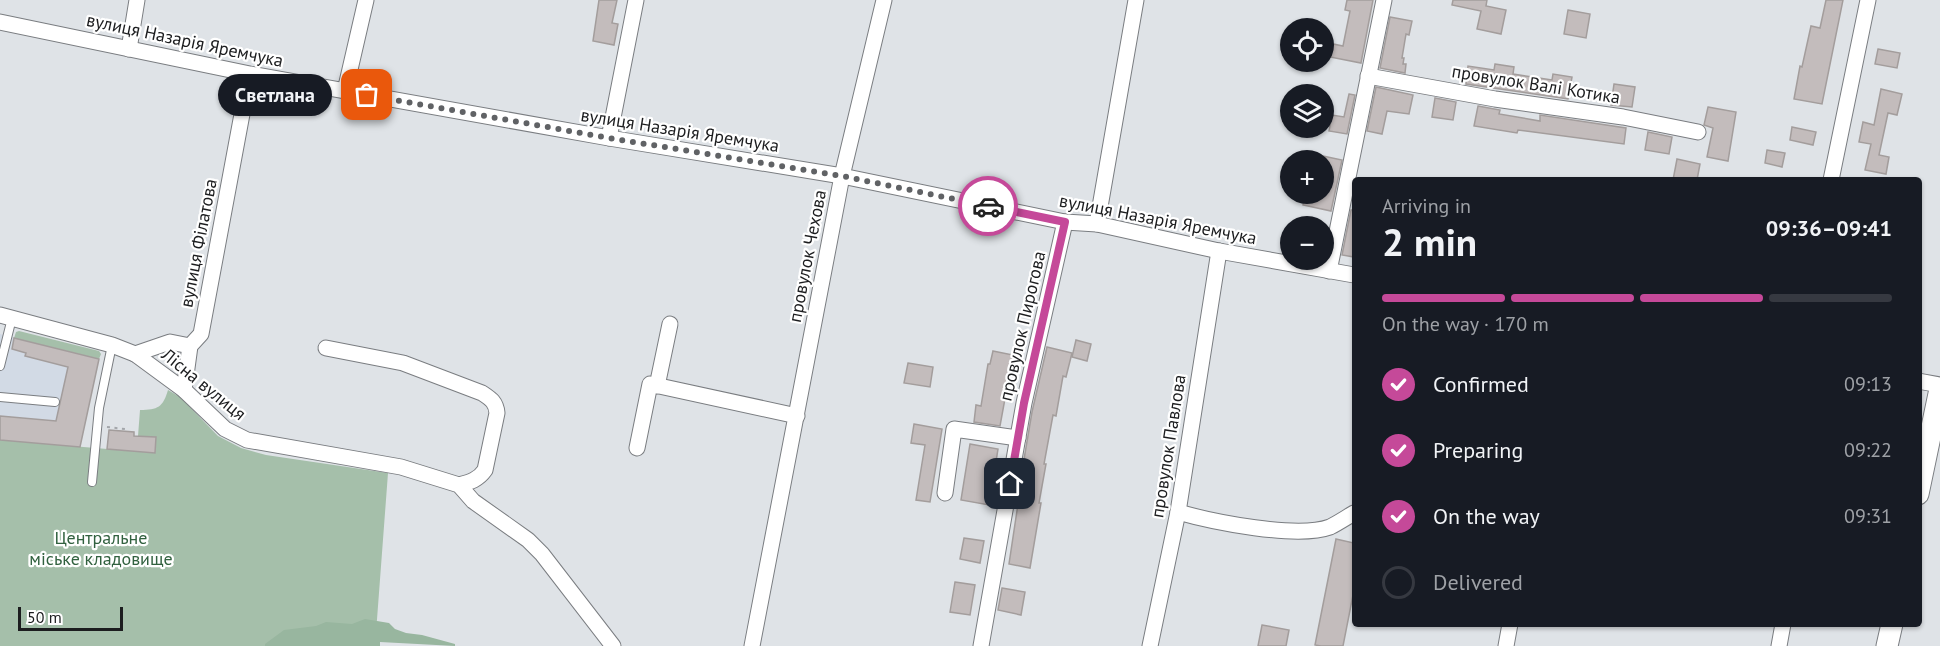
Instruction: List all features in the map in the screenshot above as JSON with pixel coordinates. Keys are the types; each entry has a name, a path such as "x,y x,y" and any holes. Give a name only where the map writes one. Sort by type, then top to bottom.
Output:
{"street":[{"path":"129,49 137,0"},
{"path":"345,91 366,0"},
{"path":"609,138 636,0"},
{"name":"провулок Чехова","path":"752,646 842,176 884,0"},
{"path":"1097,224 1136,0"},
{"path":"1329,271 1384,0"},
{"path":"1832,177 1868,0"},
{"name":"вулиця Назарія Яремчука","path":"0,22 345,91 609,138 842,176 1065,222 1097,224 1352,275"},
{"name":"провулок Валі Котика","path":"1368,76 1495,99 1623,117 1698,132"},
{"name":"вулиця Філатова","path":"184,390 190,346 201,334 245,98"},
{"name":"провулок Пирогова","path":"981,646 1024,403 1065,222"},
{"name":"провулок Павлова","path":"1150,646 1178,512 1219,250"},
{"name":"Лісна вулиця","path":"6,316 112,345 135,354 184,390 225,429 247,440 401,467 459,485 474,501 528,540 542,554 613,646"},
{"path":"657,386 670,324"},
{"path":"135,354 170,342 190,346"},
{"path":"326,348 404,363 490,398 496,405 497,413 485,470 481,476 459,485"},
{"path":"1922,382 1940,387 1922,475"},
{"path":"637,448 650,384 797,416"},
{"path":"945,493 954,429 1018,438"},
{"path":"1178,512 1209,521 1299,532 1330,527 1352,514"},
{"path":"1506,646 1509,627"},
{"path":"1779,646 1782,627"},
{"path":"1887,646 1891,627"}],"lane":[{"path":"0,366 6,316"},
{"path":"92,482 97,425 112,345"},
{"path":"0,397 55,402"}],"path":[{"path":"97,425 125,429 125,432"}],"shaded area":[{"path":"0,334 99,359 80,447 0,440"}],"green space":[{"path":"16,332 99,351 101,354 99,359 14,338"},
{"name":"Центральне міське кладовище","path":"168,390 180,397 218,436 241,448 266,455 388,473 375,646 0,646 0,440 155,453 156,437 138,436 140,410 151,409 162,404"},
{"path":"365,619 389,623 395,629 406,633 422,635 455,644 455,646 380,642 380,646 265,646 284,630 316,626 326,622 352,624"}],"building":[{"path":"599,0 617,0 612,23 618,24 614,45 593,41"},
{"path":"1347,0 1373,0 1361,63 1334,58 1334,44 1343,46 1350,11 1345,10"},
{"path":"1453,0 1487,0 1486,6 1506,10 1501,34 1477,29 1481,11 1452,5"},
{"path":"1826,0 1843,0 1822,104 1794,99 1811,26 1820,28"},
{"path":"1568,10 1590,14 1586,38 1564,34"},
{"path":"1390,17 1412,21 1409,35 1406,34 1402,58 1404,58 1403,64 1406,64 1405,73 1380,68"},
{"path":"1878,49 1900,53 1897,68 1875,64"},
{"path":"1495,64 1514,67 1513,74 1552,80 1553,74 1572,77 1568,99 1466,84 1468,66 1494,70"},
{"path":"1614,84 1635,87 1632,107 1611,105"},
{"path":"1376,87 1413,95 1409,114 1387,111 1382,134 1367,131"},
{"path":"1881,89 1902,94 1897,115 1888,113 1879,155 1889,157 1886,174 1865,170 1871,144 1859,142 1863,122 1874,125"},
{"path":"1349,94 1355,95 1347,134 1334,132 1334,115 1344,117"},
{"path":"1435,98 1456,102 1453,120 1432,117"},
{"path":"1478,106 1500,110 1499,114 1540,121 1540,115 1626,128 1624,144 1518,130 1517,133 1474,126"},
{"path":"1708,107 1736,112 1728,161 1707,157 1713,128 1704,125"},
{"path":"1792,127 1816,132 1813,145 1790,140"},
{"path":"1648,132 1672,137 1669,154 1645,150"},
{"path":"1767,150 1785,153 1782,167 1765,163"},
{"path":"1334,158 1342,160 1334,197"},
{"path":"1677,159 1700,164 1698,177 1674,177"},
{"path":"1303,204 1333,204 1331,211"},
{"path":"1351,210 1352,210 1352,257 1342,255"},
{"path":"14,338 99,359 80,447 0,440 0,416 56,421 68,367 25,356 26,353 12,349"},
{"path":"1076,340 1091,344 1087,361 1072,357"},
{"path":"1047,347 1072,353 1066,377 1063,376 1056,416 1053,415 1030,568 1009,564 1032,412"},
{"path":"993,351 1013,355 1000,426 974,422 976,405 981,406 988,364 990,364"},
{"path":"908,363 933,367 930,387 904,383"},
{"path":"914,424 942,429 930,502 916,500 925,445 911,443"},
{"path":"109,430 134,432 134,436 156,437 155,453 107,449"},
{"path":"970,444 998,449 989,505 961,500"},
{"path":"964,538 984,541 980,563 960,559"},
{"path":"1336,539 1352,543 1352,600 1343,646 1315,645"},
{"path":"955,582 975,585 970,615 950,612"},
{"path":"1002,588 1025,592 1021,615 998,610"},
{"path":"1262,625 1289,630 1286,646 1258,646"}],"way so far":[{"path":"367,95 842,176 988,206"}],"place":[{"name":"Светлана","path":"367,95"}],"route":[{"path":"988,206 1065,222 1024,403 1010,484"}]}
